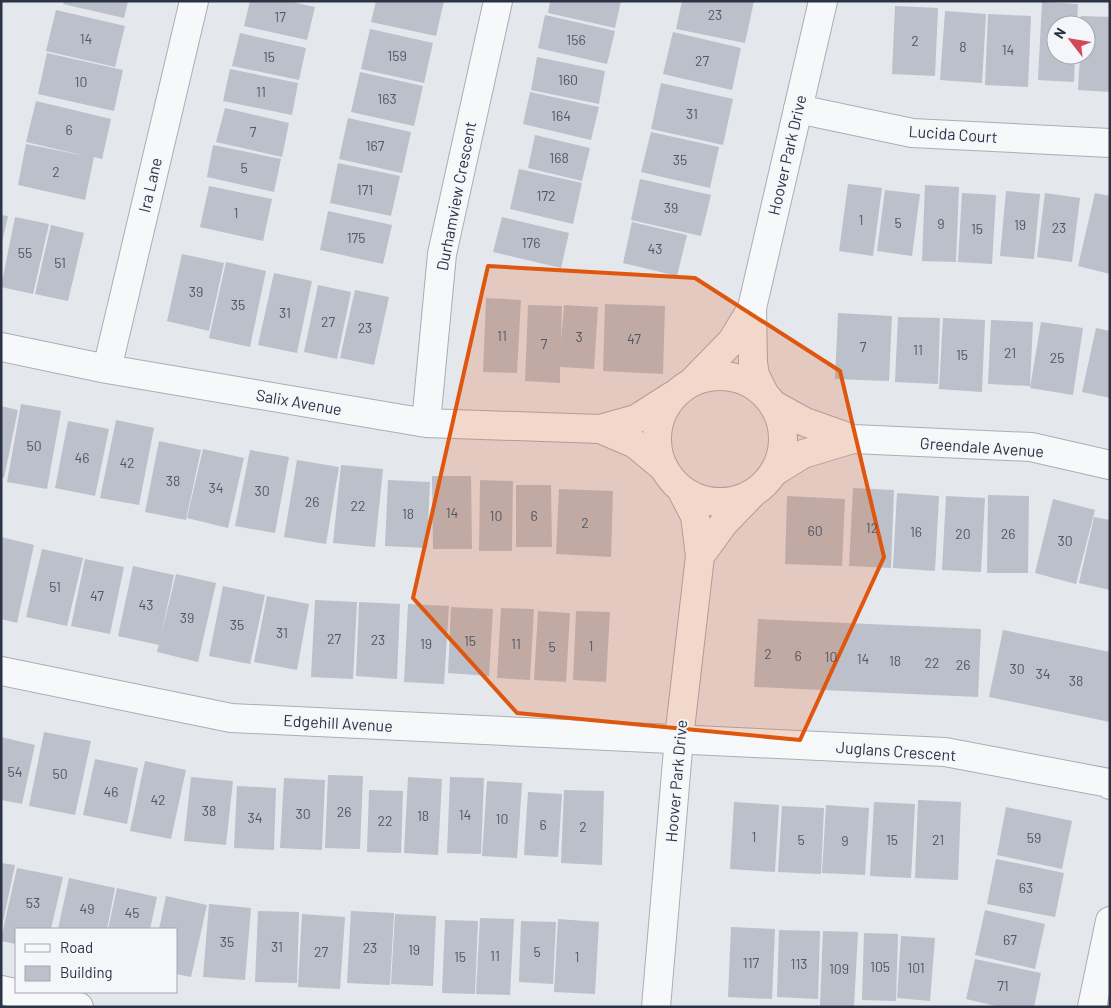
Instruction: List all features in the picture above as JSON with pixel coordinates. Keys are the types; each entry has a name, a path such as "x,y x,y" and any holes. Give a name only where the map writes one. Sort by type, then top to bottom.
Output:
{"street":[{"name":"Ira Lane","path":"107,370 194,1"},
{"name":"Durhamview Crescent","path":"426,423 442,254 498,1"},
{"name":"Hoover Park Drive","path":"769,399 755,374 752,308 823,1"},
{"name":"Lucida Court","path":"798,109 912,133 1110,143"},
{"name":"Hoover Park Drive","path":"682,389 732,341 752,308"},
{"name":"Salix Avenue","path":"1,347 107,370 426,423 600,429 636,419 682,389"},
{"path":"722,375 737,378 751,384 769,399 782,427 783,438 779,461 765,481 744,497 718,502 692,496 681,489 664,468 658,447 658,424 664,409 682,389 722,375"},
{"name":"Greendale Avenue","path":"769,399 805,422 854,439 1031,447 1110,465"},
{"name":"Salix Avenue","path":"600,429 635,444 664,468"},
{"name":"Greendale Avenue","path":"765,481 803,454 854,439"},
{"name":"Hoover Park Drive","path":"700,556 724,523 765,481"},
{"name":"Hoover Park Drive","path":"656,1007 679,738 700,556 695,516 681,489"},
{"name":"Edgehill Avenue","path":"1,671 231,718 679,738"},
{"name":"Juglans Crescent","path":"679,738 945,752 1109,783 1110,785"},
{"path":"1092,1007 1110,921"},
{"path":"1,990 79,1007"}],"highlighted area":[{"path":"488,266 695,278 840,371 884,557 800,740 517,713 413,598"}],"building":[{"path":"64,1 128,1 124,18 63,4"},
{"path":"250,1 288,1 315,7 307,40 244,26"},
{"path":"376,1 444,1 436,36 371,22"},
{"path":"550,1 621,1 615,28 548,13"},
{"path":"682,1 754,1 745,43 676,29"},
{"path":"1042,2 1078,4 1077,15 1046,15 1046,65 1075,65 1074,82 1038,80"},
{"path":"895,6 938,8 935,76 892,74"},
{"path":"56,10 125,26 115,67 46,51"},
{"path":"945,11 986,14 982,83 940,80"},
{"path":"988,14 1031,16 1028,87 985,85"},
{"path":"545,15 615,31 607,64 538,48"},
{"path":"1096,17 1110,17 1110,92 1078,90 1079,65 1096,65"},
{"path":"370,29 433,43 424,83 361,69"},
{"path":"673,32 741,48 732,90 663,74"},
{"path":"240,33 306,48 299,80 232,66"},
{"path":"47,53 123,70 114,111 38,94"},
{"path":"537,57 605,71 599,104 531,90"},
{"path":"230,69 298,83 292,115 223,101"},
{"path":"360,72 423,86 414,126 351,112"},
{"path":"661,83 733,99 723,145 651,129"},
{"path":"530,92 599,107 591,140 523,124"},
{"path":"36,101 111,119 102,159 94,157 85,200 18,185 26,144 86,156 26,142"},
{"path":"225,108 289,123 282,157 216,142"},
{"path":"348,118 411,132 402,173 339,159"},
{"path":"651,132 719,147 710,188 641,172"},
{"path":"535,135 590,148 582,181 528,168"},
{"path":"213,145 281,159 274,192 207,177"},
{"path":"338,163 400,176 391,216 330,203"},
{"path":"519,169 582,183 573,224 510,209"},
{"path":"640,179 711,195 701,236 631,220"},
{"path":"848,184 882,188 873,256 839,251"},
{"path":"925,185 959,187 956,262 922,261"},
{"path":"209,186 272,199 263,241 200,227"},
{"path":"885,190 920,194 912,256 877,251"},
{"path":"1006,191 1040,194 1034,259 1000,256"},
{"path":"962,193 996,195 992,264 958,262"},
{"path":"1045,193 1080,198 1072,262 1037,257"},
{"path":"1095,193 1110,196 1110,274 1078,266"},
{"path":"328,211 392,225 383,264 320,250"},
{"path":"1,215 8,216 2,243 1,243"},
{"path":"15,217 49,224 33,294 1,287"},
{"path":"502,217 569,233 561,268 493,252"},
{"path":"632,222 687,235 677,276 623,263"},
{"path":"51,225 84,233 68,301 35,294"},
{"path":"182,254 224,263 209,331 167,321"},
{"path":"226,262 266,271 250,347 209,338"},
{"path":"274,273 312,281 297,353 258,345"},
{"path":"318,285 351,292 337,359 304,352"},
{"path":"355,290 389,297 374,365 340,358"},
{"path":"486,298 521,300 517,373 483,372"},
{"path":"605,304 665,306 663,374 603,371"},
{"path":"528,305 562,306 561,342 564,305 598,307 594,369 560,367 560,383 525,381"},
{"path":"838,313 892,316 889,381 835,379"},
{"path":"898,317 940,318 938,384 895,382"},
{"path":"943,318 985,320 982,392 939,389"},
{"path":"991,320 1033,322 1030,386 988,384"},
{"path":"1041,322 1083,328 1073,395 1030,388"},
{"path":"1096,328 1110,331 1110,398 1082,392"},
{"path":"21,404 61,411 47,489 7,482"},
{"path":"1,406 18,410 4,478 1,477"},
{"path":"116,420 154,428 139,505 100,498"},
{"path":"68,421 109,429 95,496 55,488"},
{"path":"159,441 201,450 186,520 145,512"},
{"path":"203,449 244,458 228,528 187,518"},
{"path":"250,450 289,457 275,533 235,526"},
{"path":"297,460 339,467 326,544 284,537"},
{"path":"341,465 383,469 375,547 333,543"},
{"path":"432,476 471,476 472,549 433,549"},
{"path":"388,480 430,482 427,548 385,546"},
{"path":"480,480 513,481 512,551 479,551"},
{"path":"516,485 551,485 552,547 516,547"},
{"path":"853,488 894,490 891,568 849,566"},
{"path":"559,489 613,491 611,557 556,554"},
{"path":"897,493 939,496 935,571 893,568"},
{"path":"988,495 1029,496 1028,573 987,573"},
{"path":"787,496 845,499 842,566 785,564"},
{"path":"946,496 985,498 981,572 942,570"},
{"path":"1053,499 1095,510 1076,584 1035,573"},
{"path":"1094,517 1110,520 1110,590 1079,583"},
{"path":"1,537 34,545 17,623 1,619"},
{"path":"42,549 83,558 67,626 26,617"},
{"path":"85,559 124,567 110,634 71,626"},
{"path":"133,566 174,575 159,645 118,636"},
{"path":"176,574 216,583 198,662 157,652"},
{"path":"223,586 265,595 250,664 209,656"},
{"path":"267,596 309,604 297,670 254,662"},
{"path":"315,600 357,602 353,679 311,677"},
{"path":"359,602 400,604 397,679 356,676"},
{"path":"408,604 449,606 444,684 404,682"},
{"path":"451,607 493,609 489,676 448,673"},
{"path":"501,608 534,609 530,680 497,678"},
{"path":"538,611 570,613 566,682 534,680"},
{"path":"576,611 610,612 606,682 573,680"},
{"path":"758,619 981,629 978,697 754,687"},
{"path":"1003,630 1110,652 1110,722 989,697"},
{"path":"44,732 91,741 75,815 29,806"},
{"path":"1,737 35,745 22,804 1,800"},
{"path":"95,759 138,768 127,824 83,815"},
{"path":"145,761 186,770 171,839 130,831"},
{"path":"328,775 363,776 360,849 325,848"},
{"path":"191,777 233,781 226,845 184,841"},
{"path":"408,777 442,779 438,855 404,853"},
{"path":"450,777 484,778 481,854 447,853"},
{"path":"284,778 325,780 322,850 280,848"},
{"path":"487,781 522,783 517,858 482,856"},
{"path":"237,786 276,788 274,850 234,848"},
{"path":"369,790 403,791 401,853 367,852"},
{"path":"564,790 604,791 602,865 561,863"},
{"path":"528,792 562,794 558,857 524,855"},
{"path":"918,800 961,802 958,880 915,878"},
{"path":"734,802 779,805 775,872 730,869"},
{"path":"874,802 915,804 911,878 870,876"},
{"path":"826,805 869,808 865,875 822,873"},
{"path":"782,806 824,808 821,874 778,872"},
{"path":"1006,807 1072,821 1062,869 997,855"},
{"path":"996,859 1064,873 1055,917 987,904"},
{"path":"1,863 15,865 2,927 1,927"},
{"path":"17,868 63,877 51,928 15,928 15,944 1,941"},
{"path":"69,878 115,888 107,928 58,928"},
{"path":"117,888 157,897 150,928 108,928"},
{"path":"166,896 207,905 191,977 178,974 178,928 159,928"},
{"path":"209,904 251,908 245,980 203,977"},
{"path":"985,910 1045,924 1035,969 975,955"},
{"path":"258,911 299,912 297,983 255,982"},
{"path":"351,911 394,913 390,985 347,983"},
{"path":"302,914 345,917 340,989 298,987"},
{"path":"395,914 436,916 433,986 391,984"},
{"path":"480,918 514,919 510,995 476,994"},
{"path":"558,919 599,922 595,994 554,992"},
{"path":"445,920 478,921 475,994 442,993"},
{"path":"521,921 556,922 553,984 519,982"},
{"path":"731,927 775,929 772,999 728,997"},
{"path":"779,930 820,931 818,999 777,997"},
{"path":"823,931 858,932 854,1007 820,1006"},
{"path":"864,933 898,934 896,1001 862,1000"},
{"path":"901,936 935,938 930,1001 897,998"},
{"path":"975,959 1041,973 1034,1007 1000,1007 966,999"}]}
